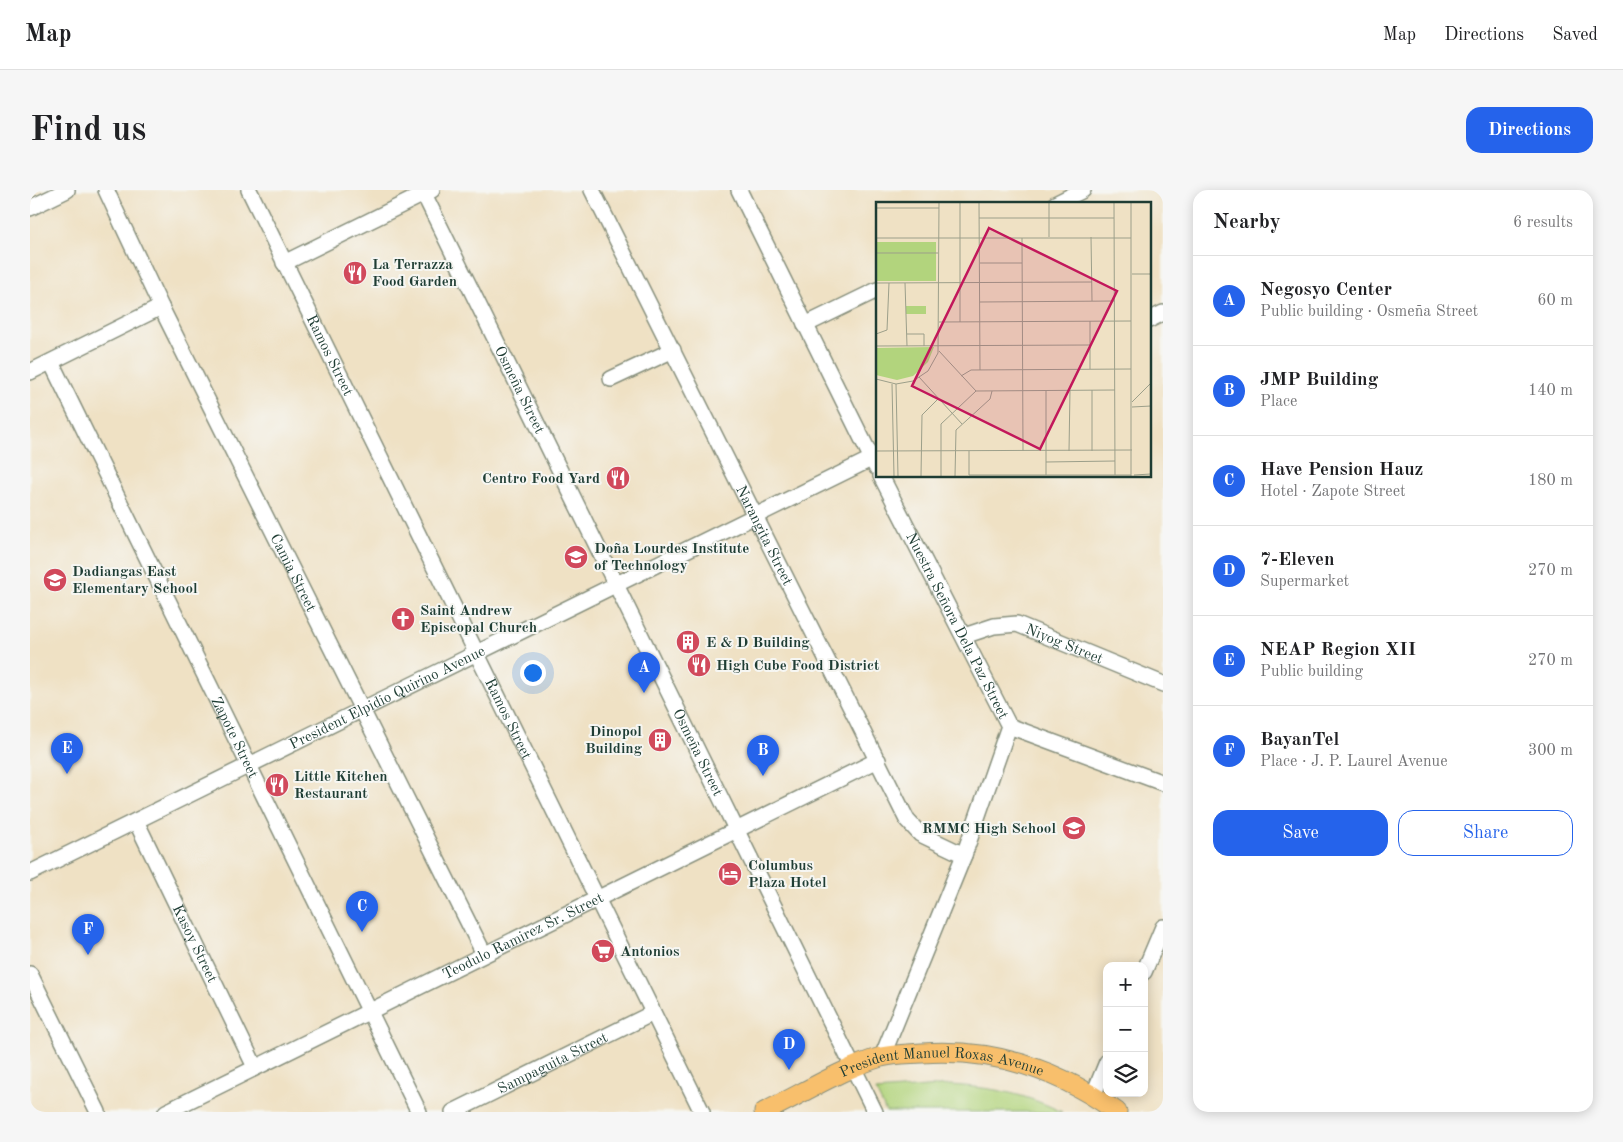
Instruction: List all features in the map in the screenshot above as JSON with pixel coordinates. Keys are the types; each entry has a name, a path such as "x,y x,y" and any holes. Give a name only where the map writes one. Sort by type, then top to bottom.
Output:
{"main road":[{"name":"President Manuel Roxas Avenue","path":"764,1112 853,1068 882,1057 942,1052 987,1055 1029,1064 1068,1081 1117,1112"}],"street":[{"path":"30,208 67,190"},
{"name":"Camia Street","path":"106,190 160,306 484,954"},
{"name":"Ramos Street","path":"248,190 702,1112"},
{"name":"Narangita Street","path":"592,190 756,514 903,813 912,827 920,834 964,855"},
{"path":"739,190 804,324 875,461"},
{"path":"1059,202 1084,190"},
{"path":"284,262 428,192"},
{"name":"Osmeña Street","path":"428,192 615,583 738,828 875,1112"},
{"path":"804,324 876,290"},
{"path":"30,372 160,306"},
{"path":"1150,320 1163,313"},
{"path":"611,379 673,350"},
{"name":"Zapote Street","path":"51,362 419,1112"},
{"name":"President Elpidio Quirino Avenue","path":"30,873 361,711 756,514 875,461"},
{"name":"Nuestra Señora Dela Paz Street","path":"882,478 1009,726 964,855 882,1057"},
{"name":"Niyog Street","path":"964,636 994,626 1017,624 1163,684"},
{"path":"1009,726 1163,783"},
{"name":"Teodulo Ramirez Sr. Street","path":"166,1112 878,760"},
{"name":"Kasoy Street","path":"136,821 255,1068"},
{"path":"1148,963 1163,927"},
{"path":"30,974 98,1112"},
{"name":"Sampaguita Street","path":"453,1112 653,1013"},
{"path":"1093,1096 1103,1072"}],"green space":[{"path":"951,1085 1008,1092 1034,1100 1062,1112 886,1112 876,1091"}],"place":[{"name":"La Terrazza Food Garden","path":"355,273"},
{"name":"Centro Food Yard","path":"618,478"},
{"name":"Doña Lourdes Institute of Technology","path":"576,557"},
{"name":"Dadiangas East Elementary School","path":"55,580"},
{"name":"Saint Andrew Episcopal Church","path":"403,619"},
{"name":"E & D Building","path":"688,642"},
{"name":"High Cube Food District","path":"699,665"},
{"name":"Negosyo Center","path":"644,693"},
{"name":"Dinopol Building","path":"660,740"},
{"name":"NEAP Region XII","path":"67,774"},
{"name":"JMP Building","path":"763,776"},
{"name":"Little Kitchen Restaurant","path":"277,785"},
{"name":"RMMC High School","path":"1074,828"},
{"name":"Columbus Plaza Hotel","path":"730,874"},
{"name":"Have Pension Hauz","path":"362,932"},
{"name":"Antonios","path":"603,951"},
{"name":"BayanTel","path":"88,955"},
{"name":"7-Eleven","path":"789,1070"}]}
